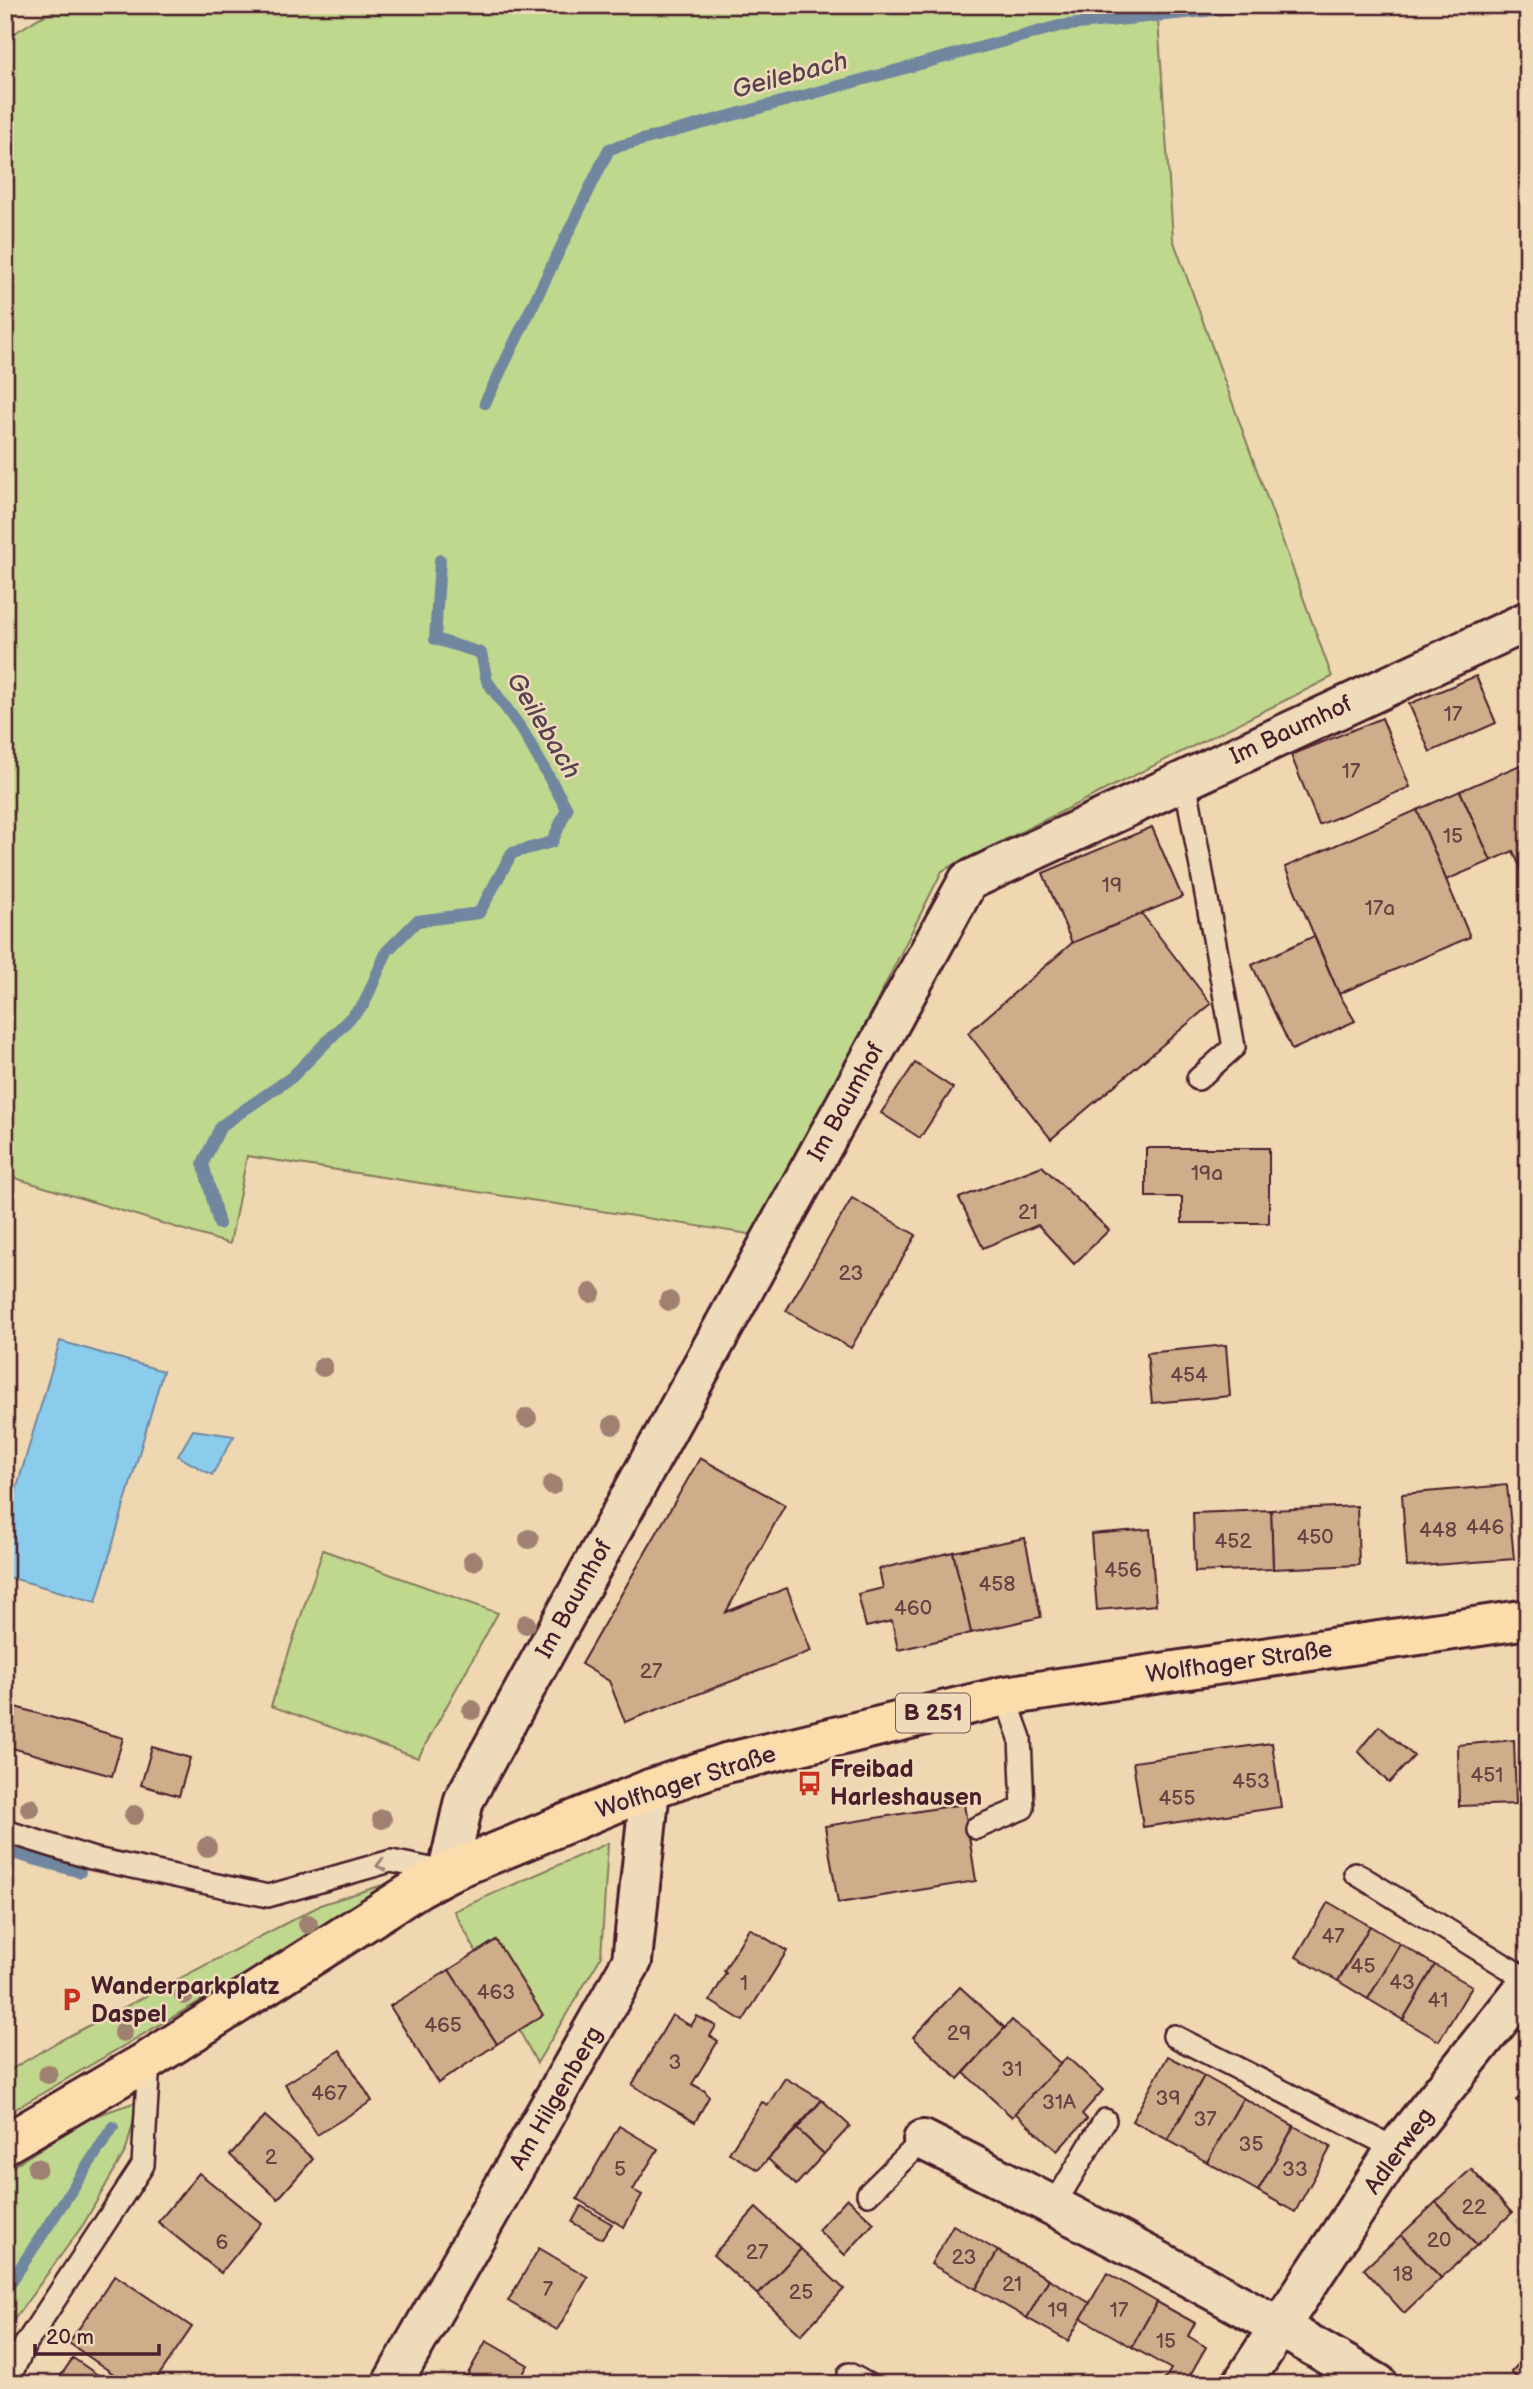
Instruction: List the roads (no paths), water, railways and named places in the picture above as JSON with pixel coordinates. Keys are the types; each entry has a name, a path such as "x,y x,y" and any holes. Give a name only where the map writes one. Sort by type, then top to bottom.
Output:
{"main road":[{"name":"Wolfhager Straße","path":"5,2144 149,2060 420,1887 448,1872 650,1789 726,1763 1005,1696 1528,1619"}],"street":[{"name":"Im Baumhof","path":"448,1872 464,1800 968,881 1528,621"},
{"name":"Am Hilgenberg","path":"392,2384 632,1961 650,1789"},
{"name":"Adlerweg","path":"1242,2384 1396,2149 1528,1982"},
{"path":"923,2140 1280,2326 1378,2384"}],"lane":[{"path":"1185,780 1234,1048 1198,1079"},
{"path":"976,1828 1023,1808 1020,1738 1005,1696"},
{"path":"5,1831 91,1858 268,1896 391,1861 448,1872"},
{"path":"1355,1873 1528,1982"},
{"path":"1174,2036 1396,2149"},
{"path":"6,2384 25,2345 143,2165 149,2060"},
{"path":"1054,2206 1105,2120"},
{"path":"868,2194 923,2140"}],"water":[{"path":"60,1341 163,1371 96,1602 5,1576 5,1528"},
{"path":"193,1430 234,1436 212,1475 178,1456"}],"waterway":[{"name":"Geilebach","path":"485,403 609,149 1059,26 1263,5"},
{"name":"Geilebach","path":"219,1224 203,1163 221,1126 292,1077 364,1004 387,951 417,921 479,913 512,853 552,842 567,809 524,733 487,681 481,653 435,639 440,560"},
{"path":"5,1851 80,1872"},
{"name":"Geilebach","path":"5,2291 113,2127"}],"place":[{"name":"Freibad Harleshausen","path":"810,1783"},
{"name":"Wanderparkplatz Daspel","path":"71,2000"}]}
